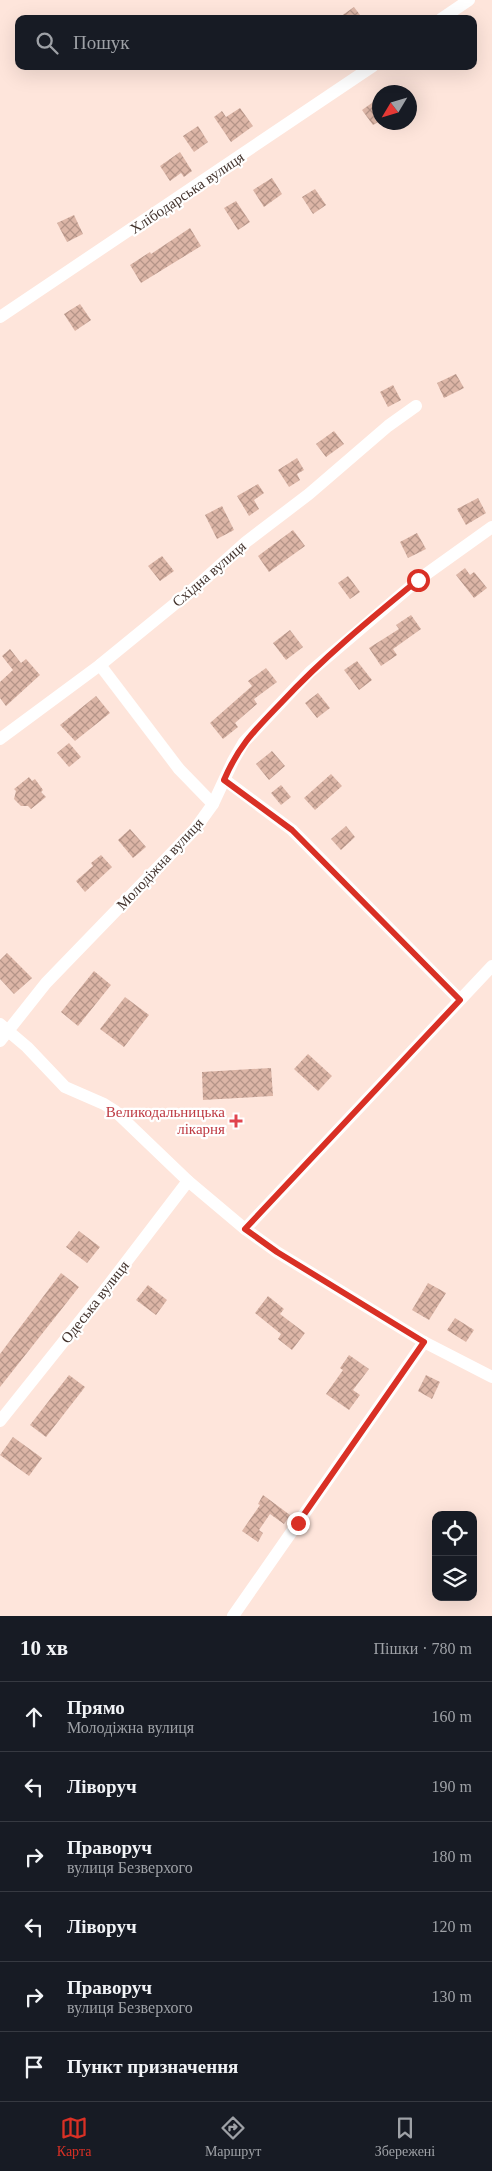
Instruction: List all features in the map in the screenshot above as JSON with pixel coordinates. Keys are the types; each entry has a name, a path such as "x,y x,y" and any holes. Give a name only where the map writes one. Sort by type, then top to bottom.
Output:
{"street":[{"path":"447,15 468,0"},
{"name":"Хлібодарська вулиця","path":"0,317 366,70"},
{"name":"Східна вулиця","path":"0,739 100,665 198,586 246,542 309,494 388,426 416,406"},
{"name":"Молодіжна вулиця","path":"3,1032 46,983 195,829 212,804 244,742 318,664 418,580 492,527"},
{"path":"100,665 131,709 179,770 212,804"},
{"path":"224,780 292,830 460,1000"},
{"path":"245,1229 492,966"},
{"path":"3,1032 27,1047 65,1087 104,1104 115,1111 188,1181 245,1229 277,1252 424,1342 492,1377"},
{"name":"Одеська вулиця","path":"0,1421 104,1291 188,1181"},
{"path":"233,1616 424,1342"}],"building":[{"path":"354,7 360,15 343,15"},
{"path":"372,103 372,124 362,110"},
{"path":"240,108 253,126 231,142 214,117 222,111 226,117"},
{"path":"198,126 208,142 194,152 183,136"},
{"path":"180,152 192,171 184,177 181,173 170,181 160,166"},
{"path":"272,178 282,194 264,207 253,190"},
{"path":"315,189 326,205 313,214 302,197"},
{"path":"236,201 250,222 238,230 224,208"},
{"path":"74,215 83,234 67,242 57,223"},
{"path":"190,228 201,246 141,283 130,265 150,252 151,254"},
{"path":"80,304 91,320 75,331 64,314"},
{"path":"456,374 464,388 444,398 437,383"},
{"path":"393,385 401,400 388,407 380,392"},
{"path":"334,431 344,444 326,457 316,444"},
{"path":"297,458 304,470 297,474 300,480 289,487 278,470"},
{"path":"258,484 264,493 254,500 259,509 249,516 237,496"},
{"path":"478,498 486,513 466,525 457,509"},
{"path":"222,506 234,530 217,539 205,515"},
{"path":"293,530 305,546 269,572 258,556"},
{"path":"417,533 426,549 408,558 400,542"},
{"path":"162,556 174,571 160,581 148,566"},
{"path":"465,568 470,575 474,572 487,588 474,598 456,575"},
{"path":"348,576 360,592 350,599 338,583"},
{"path":"411,615 421,629 393,649 397,655 381,666 369,648 399,629 396,625"},
{"path":"290,630 303,647 286,660 273,643"},
{"path":"10,649 21,663 26,659 40,675 6,706 0,698 0,682 13,670 2,656"},
{"path":"357,661 372,680 359,690 344,670"},
{"path":"266,668 277,682 254,699 257,704 235,723 238,727 223,739 210,723 252,686 248,681"},
{"path":"318,693 330,708 317,718 305,703"},
{"path":"96,696 110,713 75,741 60,725"},
{"path":"69,743 81,757 69,767 57,753"},
{"path":"272,751 285,766 269,780 256,764"},
{"path":"331,774 342,786 315,810 304,798"},
{"path":"29,777 32,781 35,779 43,790 41,792 46,797 31,809 28,806 21,806 14,799 16,791 14,789"},
{"path":"281,785 291,797 281,805 271,793"},
{"path":"346,826 355,837 341,850 331,839"},
{"path":"130,829 146,847 133,858 118,840"},
{"path":"101,855 112,867 85,892 76,881 93,866 91,863"},
{"path":"7,953 32,978 14,994 0,979 0,960"},
{"path":"94,971 111,985 78,1026 61,1012"},
{"path":"125,997 149,1015 124,1047 100,1029"},
{"path":"308,1054 332,1076 318,1091 294,1069"},
{"path":"271,1068 273,1096 203,1100 202,1072"},
{"path":"79,1231 100,1247 87,1263 66,1247"},
{"path":"61,1273 79,1287 0,1387 0,1354"},
{"path":"428,1283 446,1293 429,1320 412,1310"},
{"path":"148,1285 167,1300 156,1315 136,1300"},
{"path":"268,1296 284,1309 280,1314 305,1333 292,1350 278,1339 281,1334 255,1313"},
{"path":"455,1318 474,1330 466,1342 447,1330"},
{"path":"349,1355 369,1369 353,1390 360,1395 349,1410 326,1394 343,1370 340,1368"},
{"path":"69,1375 85,1387 46,1437 30,1425"},
{"path":"426,1375 440,1382 432,1399 418,1391"},
{"path":"13,1437 42,1458 29,1476 0,1455"},
{"path":"263,1495 290,1515 284,1524 270,1514 259,1530 263,1533 258,1542 242,1531 260,1505 258,1504"}],"place":[{"name":"Великодальницька лікарня","path":"236,1121"}],"route":[{"path":"298,1523 424,1342 277,1252 245,1229 460,1000 292,830 224,780 244,742 310,672 418,580"}]}
